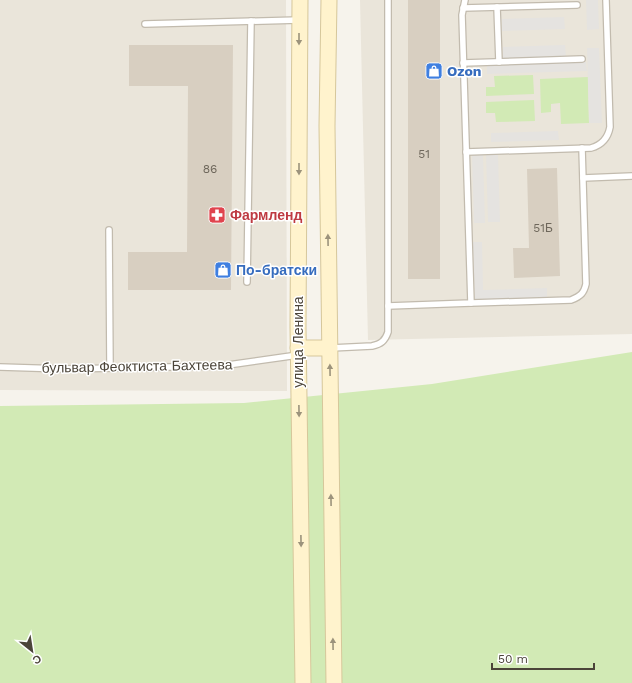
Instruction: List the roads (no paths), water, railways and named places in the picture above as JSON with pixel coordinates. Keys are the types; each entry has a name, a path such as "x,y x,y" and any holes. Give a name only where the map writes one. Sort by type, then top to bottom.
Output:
{"street":[{"name":"улица Ленина","path":"300,0 298,352 303,683"},
{"path":"329,0 327,126 334,683"},
{"path":"298,352 330,348"}],"lane":[{"path":"330,348 379,345 388,332 388,0"},
{"path":"466,0 463,8 471,303"},
{"path":"466,152 582,148 597,146 606,138 609,133 606,0"},
{"path":"463,8 577,5"},
{"path":"497,7 499,62"},
{"path":"145,24 299,20"},
{"path":"247,282 251,21"},
{"path":"464,63 582,59"},
{"path":"388,306 571,300 580,296 584,292 586,284 582,148"},
{"path":"583,178 632,176"},
{"path":"109,230 110,368"},
{"name":"бульвар Феоктиста Бахтеева","path":"0,367 64,369 221,366 298,352"}],"place":[{"name":"Ozon","path":"434,71"},
{"name":"Фармленд","path":"217,215"},
{"name":"По-братски","path":"223,270"}]}
